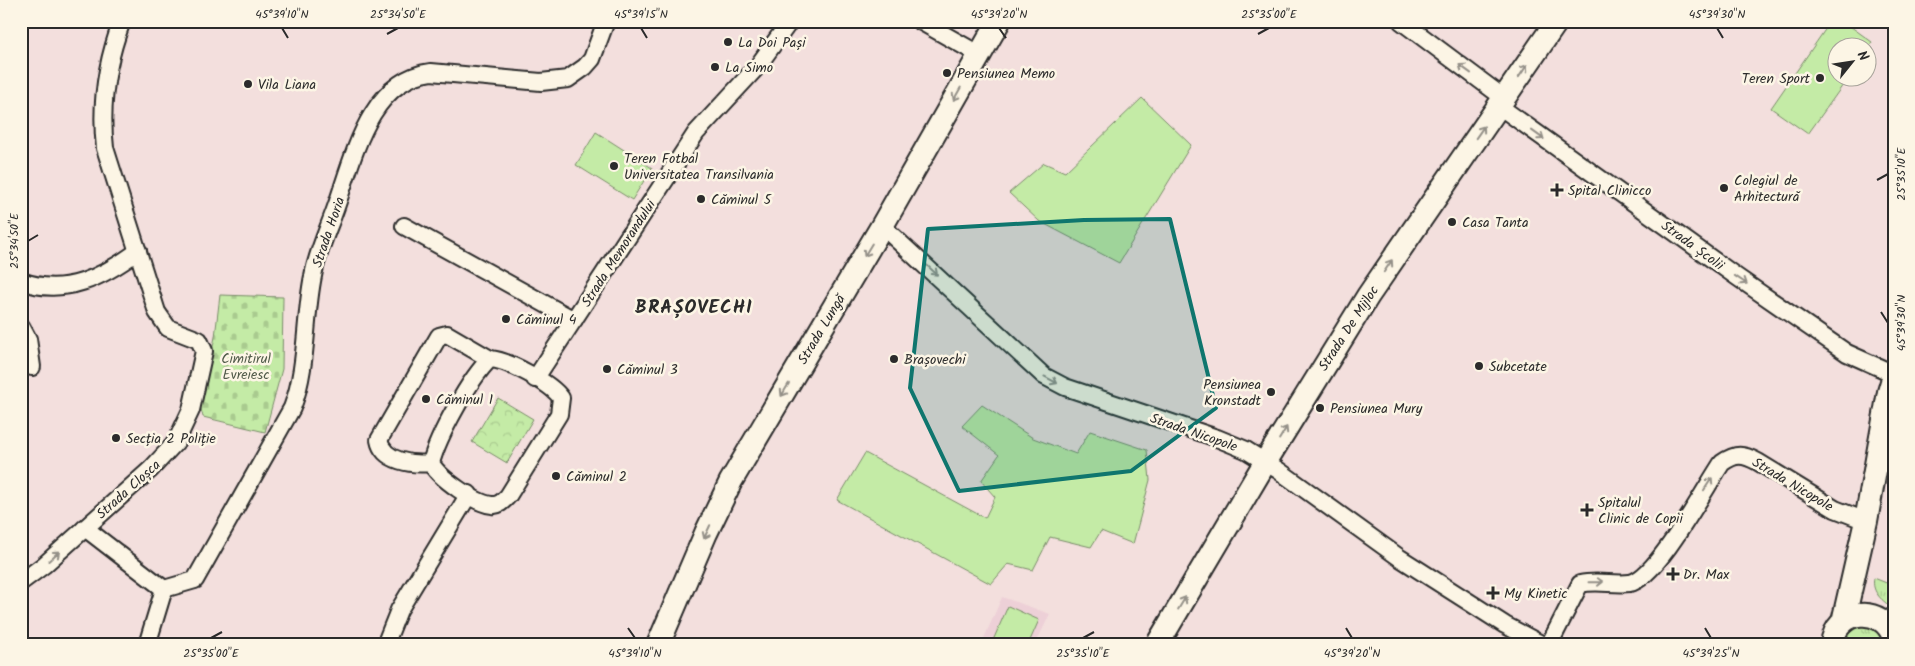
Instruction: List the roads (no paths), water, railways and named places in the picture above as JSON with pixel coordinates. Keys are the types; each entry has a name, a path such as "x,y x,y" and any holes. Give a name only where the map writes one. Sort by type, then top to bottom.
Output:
{"main road":[{"name":"Strada Lungă","path":"658,645 706,533 732,481 882,226 999,21"},
{"name":"Strada De Mijloc","path":"1157,645 1266,461 1368,296 1557,21"},
{"path":"1843,622 1866,521 1888,392 1894,374"},
{"path":"1854,573 1863,596 1891,630 1894,638"},
{"path":"1832,645 1835,631 1852,616 1864,614 1880,618"}],"street":[{"name":"Strada Cloșca","path":"21,582 44,565 86,528 151,469 176,442 191,410 204,351 199,340 176,332 160,319 105,148 102,123 107,69 122,21"},
{"name":"Strada Horia","path":"164,589 195,580 201,572 292,408 299,387 314,271 361,135 383,100 398,84 419,73 431,72 541,82 568,79 585,67 592,59 606,21"},
{"name":"Strada Memorandului","path":"535,379 696,133 757,67 790,21"},
{"path":"920,21 980,54"},
{"name":"Strada Școlii","path":"1401,21 1502,102 1723,268 1847,353 1894,374"},
{"name":"Strada Memorandului","path":"404,226 574,320"},
{"name":"Strada Nicopole","path":"882,226 1044,376 1065,388 1217,438 1266,461 1400,558 1505,625 1543,645"},
{"path":"21,281 48,288 70,287 91,280 138,251"},
{"path":"21,326 28,339 32,367"},
{"path":"431,463 406,464 384,451 379,440 439,336 447,334 490,359 500,360 556,391 561,398 559,414 508,496 500,504 492,505 469,494 445,479 435,471 431,463 435,449 482,366 490,359"},
{"name":"Strada Nicopole","path":"1549,645 1580,584 1590,582 1630,582 1650,571 1722,463 1729,458 1745,455 1835,509 1866,521"},
{"path":"385,645 396,616 469,494"},
{"path":"86,528 164,589 147,645"}],"place":[{"name":"La Doi Pași","path":"728,42"},
{"name":"La Simo","path":"715,67"},
{"name":"Pensiunea Memo","path":"947,73"},
{"name":"Teren Sport","path":"1820,78"},
{"name":"Vila Liana","path":"248,84"},
{"name":"Teren Fotbal Universitatea Transilvania","path":"614,166"},
{"name":"Colegiul de Arhitectură","path":"1724,188"},
{"name":"Spital Clinicco","path":"1557,190"},
{"name":"Căminul 5","path":"701,199"},
{"name":"Casa Tanta","path":"1452,222"},
{"name":"Căminul 4","path":"506,319"},
{"name":"Brașovechi","path":"894,359"},
{"name":"Subcetate","path":"1479,366"},
{"name":"Căminul 3","path":"607,369"},
{"name":"Pensiunea Kronstadt","path":"1271,392"},
{"name":"Căminul 1","path":"426,399"},
{"name":"Pensiunea Mury","path":"1320,408"},
{"name":"Secția 2 Poliție","path":"116,438"},
{"name":"Căminul 2","path":"556,476"},
{"name":"Spitalul Clinic de Copii","path":"1587,510"},
{"name":"Dr. Max","path":"1673,574"},
{"name":"My Kinetic","path":"1493,593"}],"district":[{"name":"BRAȘOVECHI","path":"694,306"}],"park label":[{"name":"Cimitirul Evreiesc","path":"246,366"}]}
